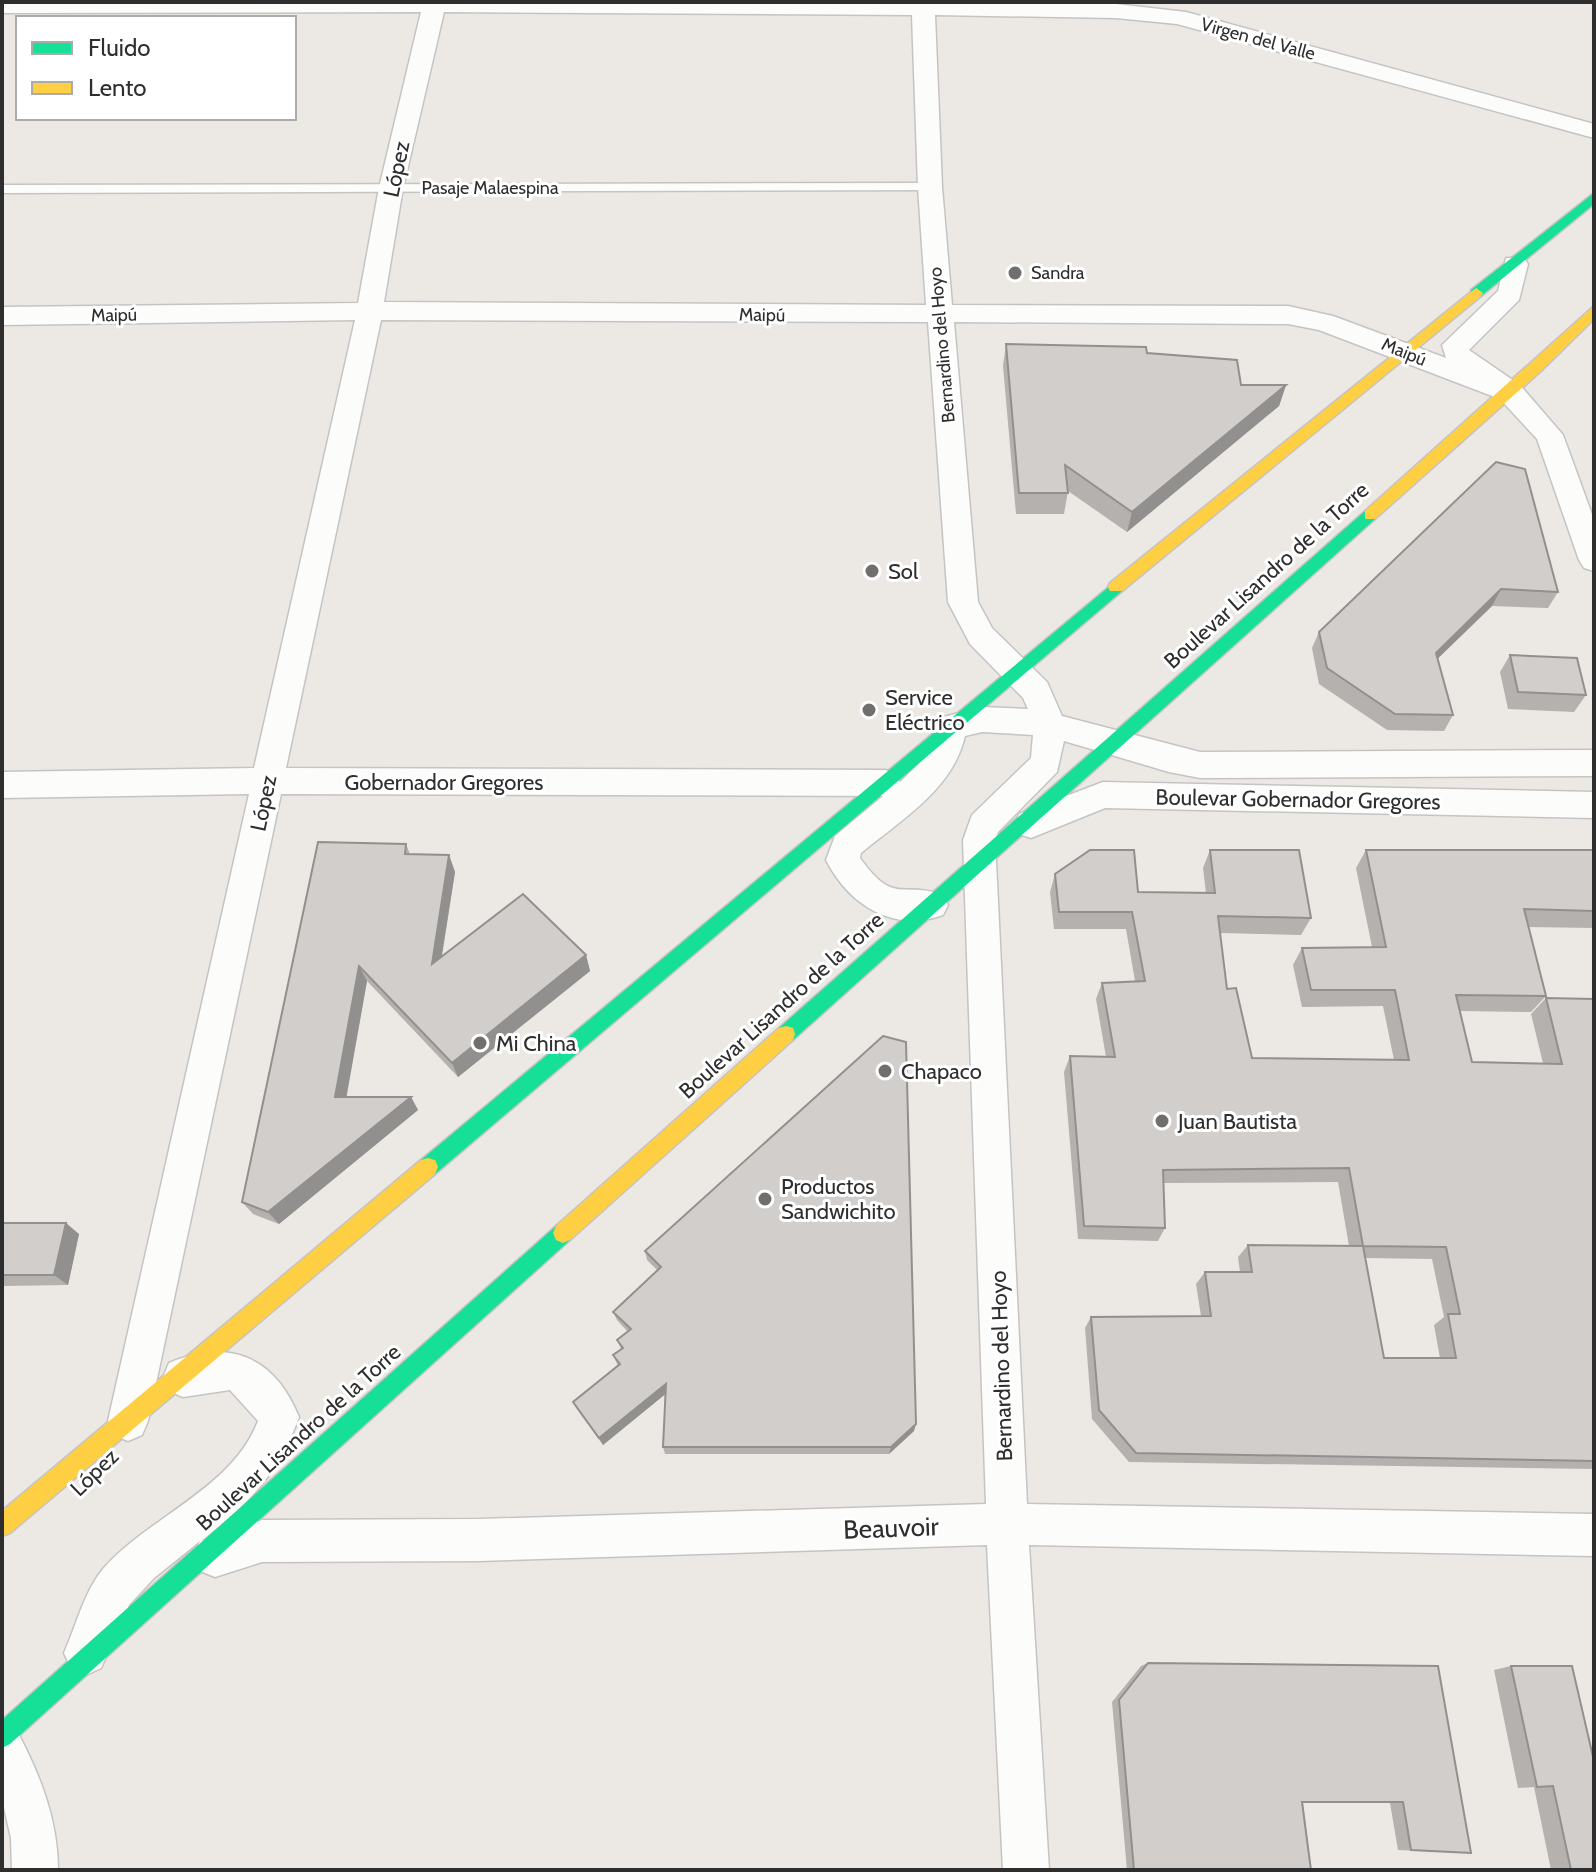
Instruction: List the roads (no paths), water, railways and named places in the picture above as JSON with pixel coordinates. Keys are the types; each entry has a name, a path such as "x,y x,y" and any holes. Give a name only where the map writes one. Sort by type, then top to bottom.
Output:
{"street":[{"name":"López","path":"2,1553 103,1470 122,1448 370,311 391,188 435,4"},
{"name":"Virgen del Valle","path":"2,6 923,5 1116,11 1178,17 1594,131"},
{"name":"Bernardino del Hoyo","path":"923,5 930,187 963,602 981,636 1036,691 1050,725 1046,763 984,825 979,861 1007,1524 1026,1870"},
{"path":"2,1525 885,783 1015,669 1594,197"},
{"path":"1515,264 1510,294 1455,345 1457,354 1510,392 1549,435 1594,560"},
{"name":"Maipú","path":"2,316 370,311 939,316 1288,315 1324,322 1510,392"},
{"name":"Boulevar Lisandro de la Torre","path":"2,1736 979,861 1588,322"},
{"name":"Boulevar Gobernador Gregores","path":"951,727 970,720 997,719 1050,725 1081,731 1154,758 1200,765 1594,763"},
{"path":"931,905 906,909 878,898 863,886 843,860 847,846 932,774 944,758 951,727"},
{"name":"Gobernador Gregores","path":"2,785 267,781 885,783"},
{"name":"Boulevar Gobernador Gregores","path":"1009,835 1103,795 1594,805"},
{"path":"2,1702 23,1702 66,1676 104,1604 120,1582 235,1484 257,1462 275,1435 279,1417 249,1381 234,1369 211,1368 181,1377"},
{"name":"Beauvoir","path":"192,1564 262,1541 479,1540 1007,1524 1594,1535"},
{"path":"2,1749 26,1801 36,1842 35,1870"}],"lane":[{"name":"Pasaje Malaespina","path":"2,189 930,187"}],"place":[{"name":"Sandra","path":"1015,273"},
{"name":"Sol","path":"872,571"},
{"name":"Service Eléctrico","path":"869,710"},
{"name":"Mi China","path":"480,1043"},
{"name":"Chapaco","path":"885,1071"},
{"name":"Juan Bautista","path":"1162,1121"},
{"name":"Productos Sandwichito","path":"765,1199"}]}
